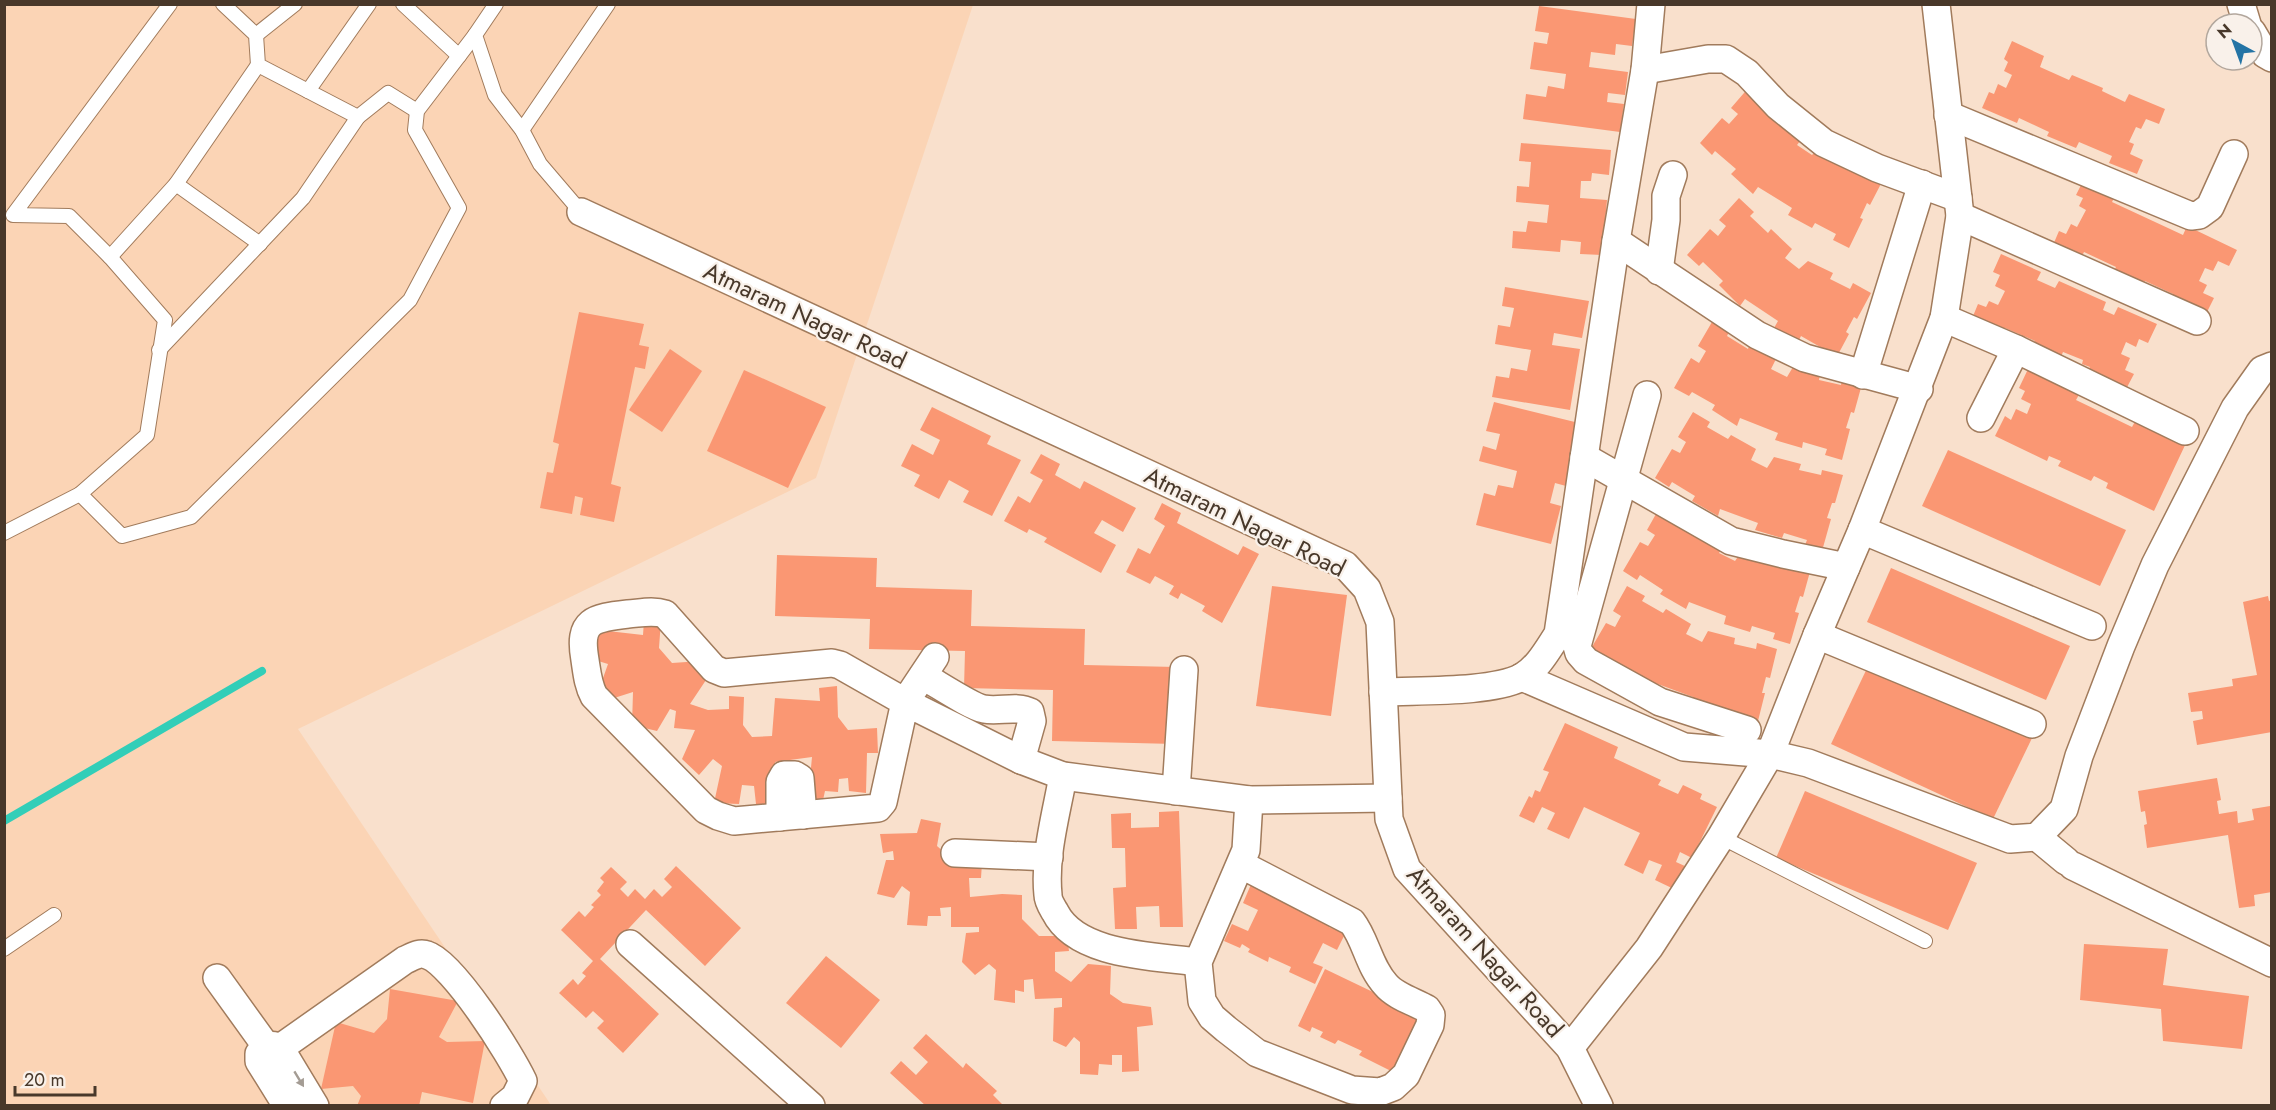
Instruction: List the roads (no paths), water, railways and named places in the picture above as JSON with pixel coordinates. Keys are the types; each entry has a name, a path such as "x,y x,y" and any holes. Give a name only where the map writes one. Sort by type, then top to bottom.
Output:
{"street":[{"path":"1383,692 1485,687 1522,677 1542,660 1557,634 1616,241 1645,70 1650,4"},
{"path":"1570,1048 1649,948 1721,837 1770,754 1817,634 1919,389 1944,318 1959,207 1936,4"},
{"path":"1645,70 1708,59 1726,60 1747,73 1778,106 1824,143 1877,168 1922,184 1959,207 2197,321"},
{"path":"1948,115 2192,216 2199,215 2210,207 2234,154"},
{"path":"1659,271 1666,220 1666,196 1673,175"},
{"path":"1863,375 1922,184"},
{"name":"Atmaram Nagar Road","path":"580,212 1345,566 1367,589 1380,622 1389,819 1407,869 1570,1048 1599,1106"},
{"path":"1616,241 1757,335 1805,358 1919,389"},
{"path":"1944,318 2185,431"},
{"path":"1981,418 2016,350"},
{"path":"1522,677 1684,747 1770,754 1808,763 2010,839 2037,837 2064,809 2079,756 2155,565 2235,408 2268,361"},
{"path":"1647,395 1577,646 1579,653 1586,661 1660,702 1748,730"},
{"path":"1584,457 1731,541 1846,567"},
{"path":"1862,530 2092,626"},
{"path":"1021,760 1032,721 1030,712 1023,708 982,709 929,667 905,702 883,802 878,808 734,820 706,810 594,696 590,689 581,640 588,626 602,617 656,611 665,614 714,669 724,673 840,664 905,702 1021,760 1063,776 1249,800 1388,798"},
{"path":"1817,634 2031,724"},
{"path":"1176,791 1184,670"},
{"path":"1646,730 1660,702"},
{"path":"1063,776 1049,857 1047,898 1059,920 1093,945 1198,962"},
{"path":"1240,864 1352,922 1379,976 1387,987 1427,1009 1431,1015 1430,1025 1406,1075 1393,1087 1380,1092 1352,1090 1257,1053 1212,1017 1202,1000 1198,962 1240,864 1246,850 1249,800"},
{"path":"2037,837 2069,864 2271,963"},
{"path":"955,853 1049,857"},
{"path":"630,944 811,1106"},
{"path":"287,1106 259,1061 259,1054 417,954 426,954 437,960 452,975 513,1060 523,1082 515,1097 504,1106"},
{"path":"217,978 273,1047 315,1106"}],"lane":[{"path":"4,533 80,494 147,435 165,320 110,257 69,216 13,214 170,4"},
{"path":"110,257 176,184 258,65 256,35 223,4"},
{"path":"256,35 295,4"},
{"path":"308,91 369,4"},
{"path":"403,4 459,56"},
{"path":"80,494 122,536 191,517 410,300 459,208 415,130 417,111 496,4"},
{"path":"522,130 608,4"},
{"path":"475,34 495,95 522,130 540,164 580,212"},
{"path":"258,65 358,117"},
{"path":"159,350 303,198 358,117 388,93 417,111"},
{"path":"176,184 260,244"},
{"path":"1721,837 1925,941"},
{"path":"4,949 54,915"}],"waterway":[{"path":"4,821 262,671"}]}
